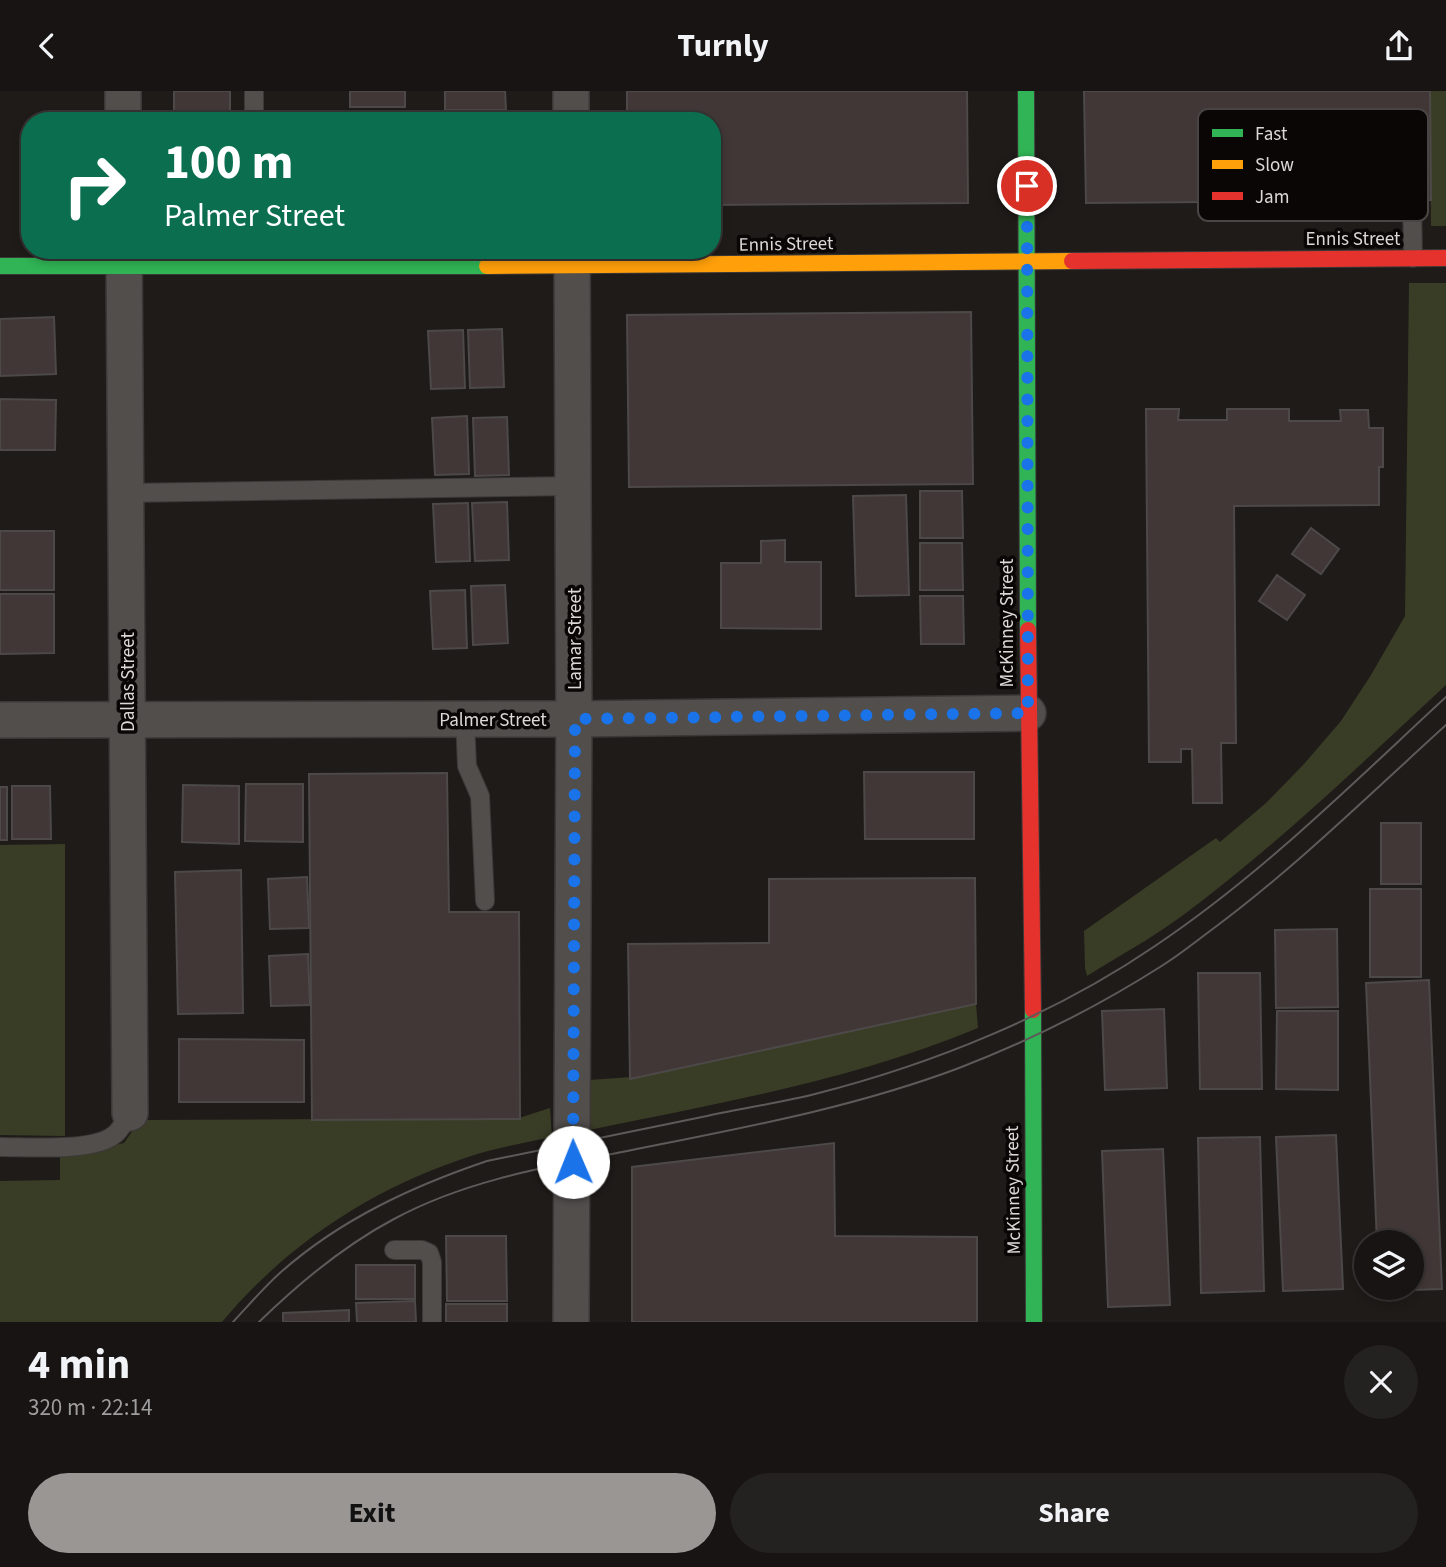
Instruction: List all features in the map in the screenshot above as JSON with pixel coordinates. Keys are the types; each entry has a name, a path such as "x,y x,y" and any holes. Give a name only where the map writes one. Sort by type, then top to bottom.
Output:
{"street":[{"path":"123,91 123,112"},
{"path":"571,91 571,112"},
{"name":"McKinney Street","path":"1026,91 1034,1322"},
{"name":"Ennis Street","path":"721,259 1027,261 1446,258"},
{"name":"Ennis Street","path":"0,266 108,259"},
{"name":"Dallas Street","path":"124,259 130,1113"},
{"name":"Lamar Street","path":"571,1322 575,719 572,259"},
{"name":"Palmer Street","path":"0,720 575,719 1028,713"}],"lane":[{"path":"254,91 254,112"},
{"path":"1412,221 1413,258"},
{"path":"125,493 573,486"},
{"path":"465,719 467,767 480,796 485,901"},
{"path":"0,1147 88,1146 103,1143 116,1134 130,1113"},
{"path":"394,1250 422,1250 429,1253 432,1262 432,1322"}],"green space":[{"path":"1430,91 1446,91 1446,226 1431,226"},
{"path":"1409,283 1446,283 1446,685 1251,862 1159,932 1087,976 1084,931 1216,838 1220,842 1266,803 1341,721 1405,616"},
{"path":"65,844 65,1136 0,1135 0,845"},
{"path":"976,1004 978,1028 883,1062 786,1088 589,1130 589,1080 631,1077"},
{"path":"550,1108 552,1137 468,1157 399,1185 366,1202 303,1244 274,1268 222,1322 0,1322 0,1181 60,1180 60,1157 124,1143 140,1120 519,1118"}],"building":[{"path":"174,91 230,91 230,112 174,112"},
{"path":"350,91 405,91 405,107 350,107"},
{"path":"445,91 505,91 506,110 445,110"},
{"path":"627,91 967,91 968,203 721,205 721,112 627,112"},
{"path":"1084,91 1430,91 1431,200 1428,200 1428,109 1198,109 1198,202 1086,203"},
{"path":"971,312 973,484 629,487 627,315"},
{"path":"54,317 56,374 0,376 0,319"},
{"path":"502,329 504,387 470,388 468,330"},
{"path":"463,330 465,388 431,389 428,331"},
{"path":"0,399 56,400 55,450 0,450"},
{"path":"1146,409 1179,409 1178,420 1227,420 1227,409 1289,409 1289,421 1341,421 1340,410 1368,410 1369,428 1383,428 1379,505 1234,506 1236,743 1221,743 1222,803 1193,803 1192,749 1181,749 1181,762 1149,762"},
{"path":"467,416 469,474 435,475 432,418"},
{"path":"507,417 509,475 475,476 473,418"},
{"path":"920,491 962,491 963,538 920,538"},
{"path":"906,495 909,595 856,596 853,496"},
{"path":"507,502 509,560 475,561 472,503"},
{"path":"468,503 470,561 436,562 433,504"},
{"path":"1311,528 1339,549 1321,574 1292,554"},
{"path":"0,531 54,531 54,590 0,590"},
{"path":"785,540 785,562 821,562 821,629 721,628 721,563 761,563 761,541"},
{"path":"920,543 962,543 963,590 920,590"},
{"path":"1277,575 1305,595 1287,620 1259,601"},
{"path":"505,585 508,643 473,645 471,586"},
{"path":"465,590 467,648 433,649 430,591"},
{"path":"0,594 54,594 54,653 0,654"},
{"path":"920,596 963,596 964,644 921,644"},
{"path":"864,772 974,772 974,839 865,839"},
{"path":"447,773 449,912 519,912 520,1119 312,1120 309,774"},
{"path":"246,784 303,784 303,842 245,841"},
{"path":"183,785 239,786 239,844 182,842"},
{"path":"12,786 50,786 51,839 12,839"},
{"path":"0,787 7,787 7,840 0,840"},
{"path":"1381,823 1421,823 1421,884 1381,884"},
{"path":"241,870 243,1013 178,1014 175,872"},
{"path":"307,877 309,928 270,929 268,879"},
{"path":"975,878 976,1004 630,1079 628,944 769,943 769,879"},
{"path":"1370,889 1421,889 1421,977 1370,977"},
{"path":"1337,929 1338,1007 1276,1008 1275,930"},
{"path":"308,954 310,1005 271,1006 269,956"},
{"path":"1198,973 1260,973 1262,1089 1200,1089"},
{"path":"1429,980 1442,1289 1424,1290 1424,1230 1376,1230 1366,983"},
{"path":"1164,1009 1167,1088 1105,1090 1102,1011"},
{"path":"1277,1011 1338,1011 1338,1090 1276,1089"},
{"path":"179,1039 304,1040 304,1102 179,1102"},
{"path":"1336,1135 1343,1289 1283,1291 1276,1137"},
{"path":"1260,1137 1264,1291 1201,1293 1198,1138"},
{"path":"834,1143 835,1236 977,1237 977,1322 632,1322 632,1167"},
{"path":"1163,1149 1170,1305 1108,1307 1102,1151"},
{"path":"446,1236 506,1236 507,1301 447,1301"},
{"path":"356,1265 415,1265 415,1299 356,1299"},
{"path":"415,1301 416,1322 357,1322 356,1303"},
{"path":"446,1304 507,1304 507,1322 446,1322"},
{"path":"349,1310 349,1322 283,1322 283,1313"}],"tram line":[{"path":"233,1322 281,1272 304,1253 353,1220 432,1181 487,1161 788,1100 859,1082 991,1035 1076,994 1155,946 1232,889 1305,827 1446,697"},
{"path":"259,1322 306,1279 357,1241 394,1219 448,1195 534,1170 835,1107 959,1068 1062,1022 1167,963 1241,907 1331,831 1446,725"}],"traffic: fast":[{"path":"1026,91 1028,630"},
{"path":"0,266 487,266"},
{"path":"1033,1010 1034,1322"}],"traffic: slow":[{"path":"487,266 1072,261"}],"traffic: jam":[{"path":"1072,261 1446,258"},
{"path":"1028,630 1033,1010"}],"route":[{"path":"573,1162 571,1113 575,719 1028,713 1027,186"}]}
